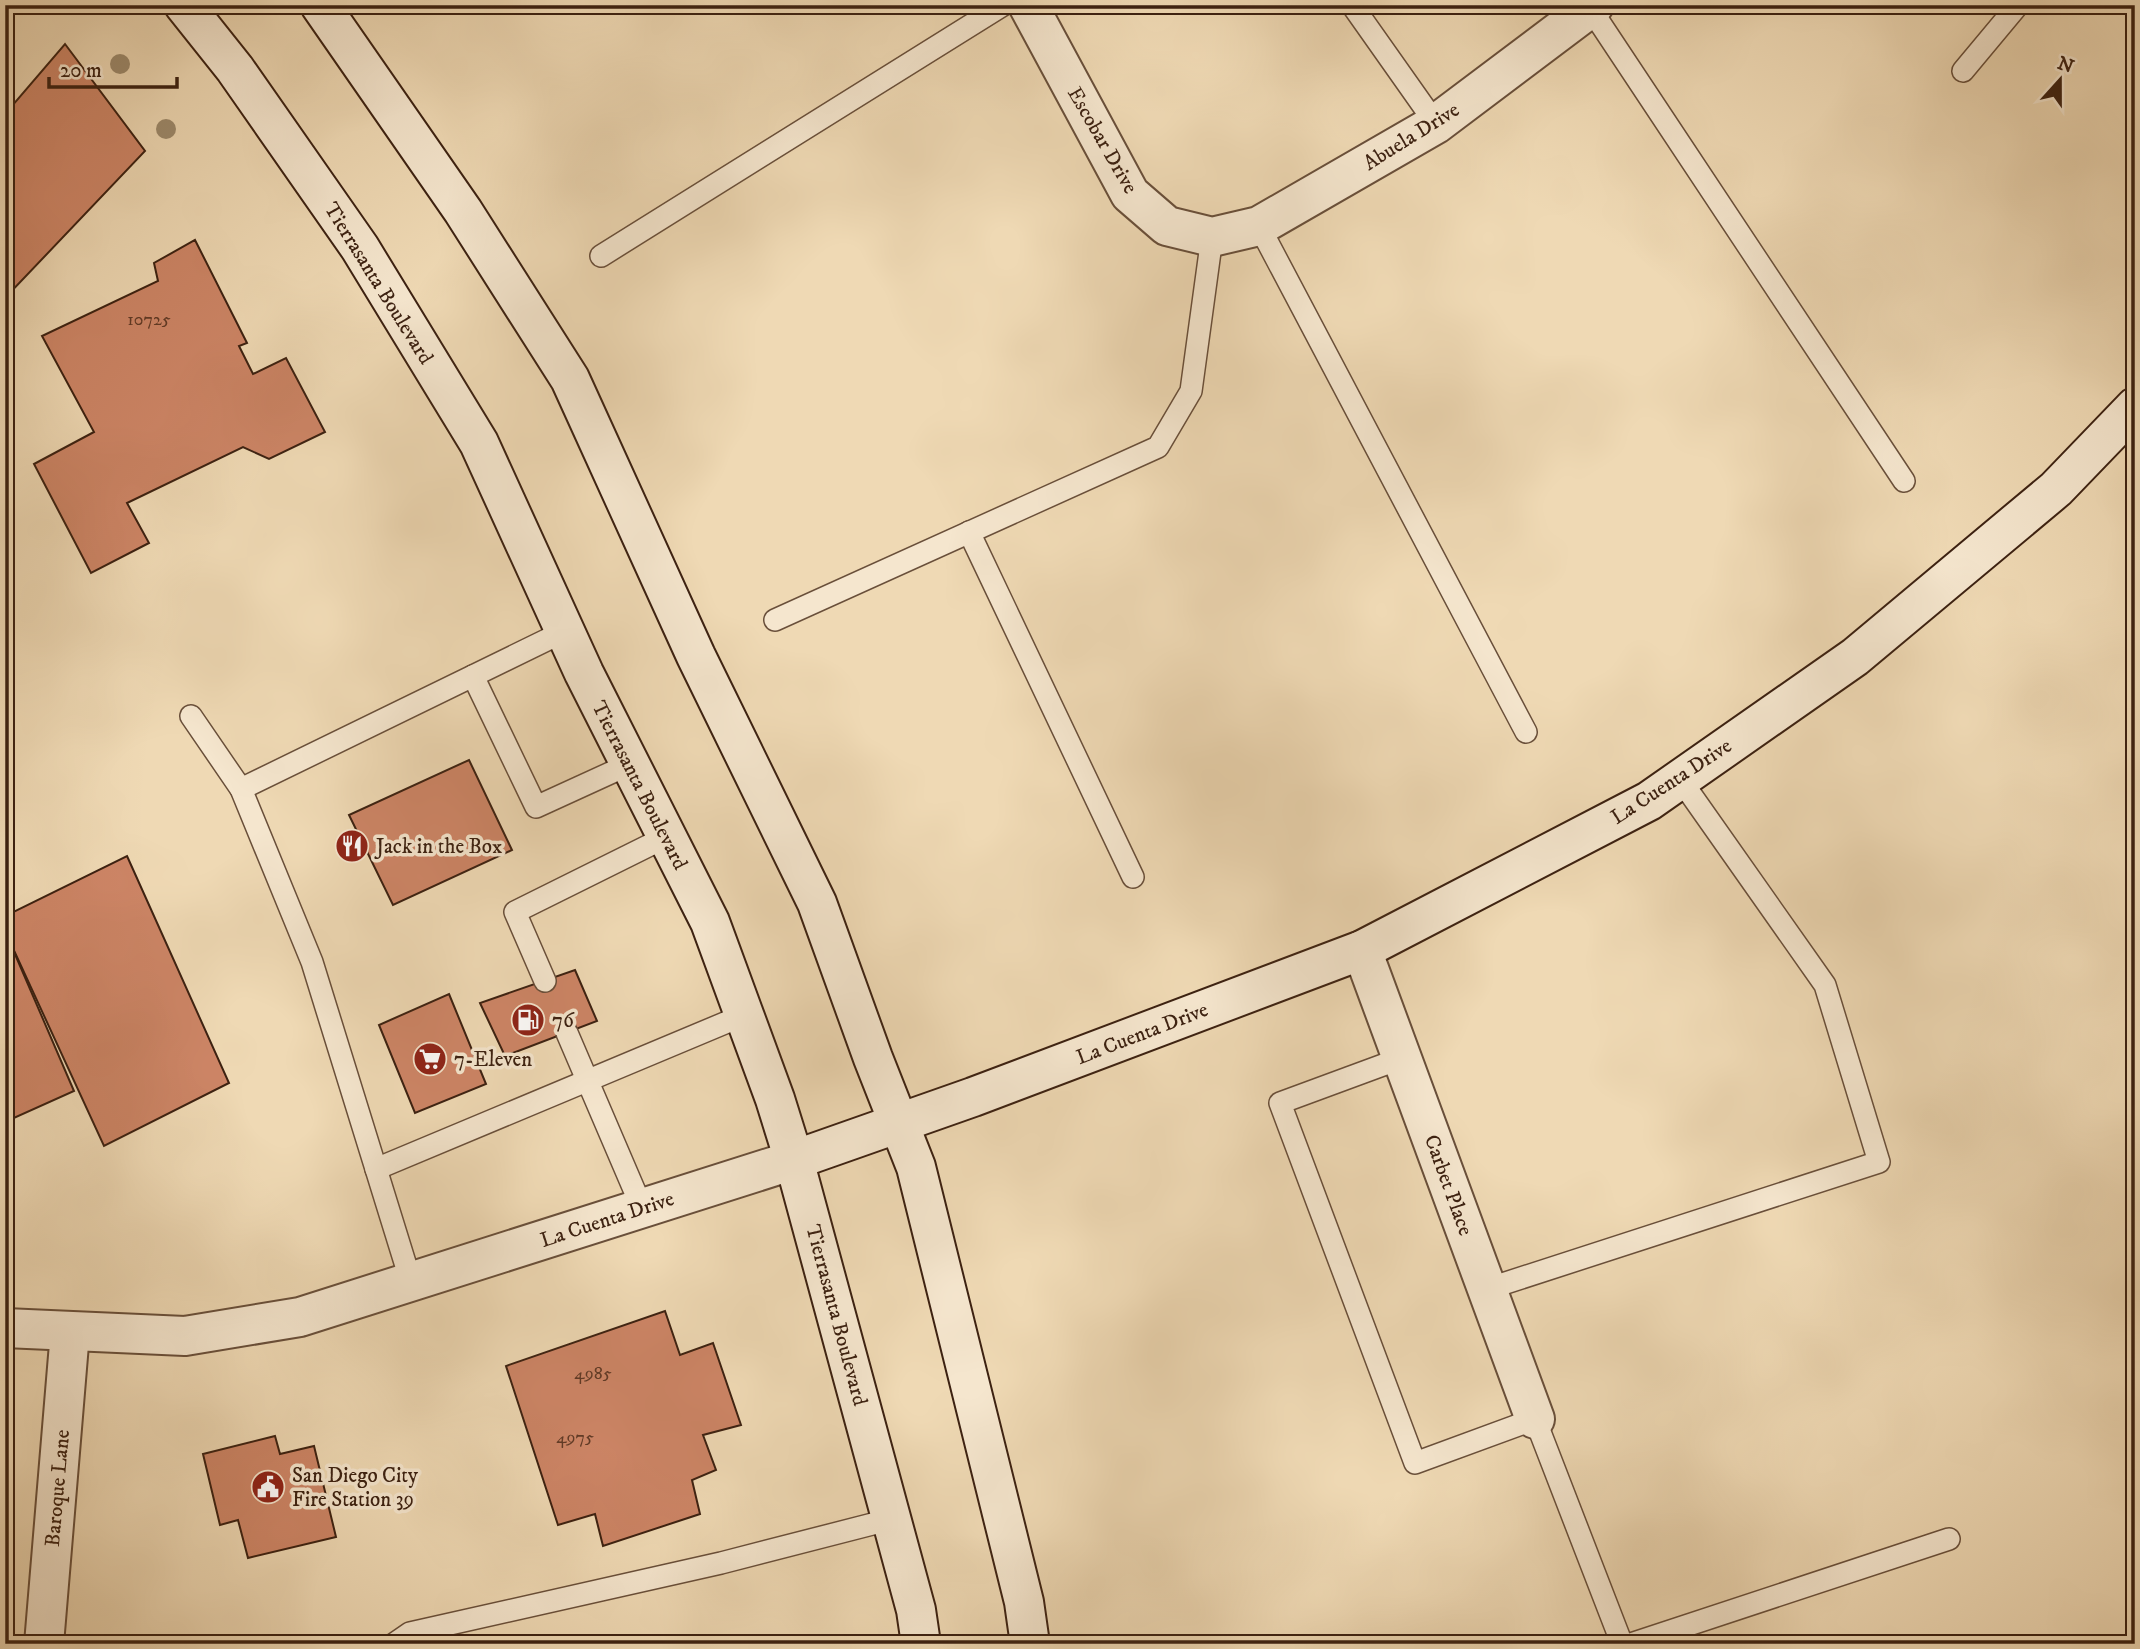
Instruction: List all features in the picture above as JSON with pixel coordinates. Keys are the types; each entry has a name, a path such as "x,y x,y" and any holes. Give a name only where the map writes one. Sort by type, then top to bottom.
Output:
{"main road":[{"name":"Tierrasanta Boulevard","path":"184,5 235,69 360,248 479,443 565,631 710,922 775,1099 794,1160 916,1610 921,1644"},
{"path":"320,5 463,211 570,379 696,656 817,903 916,1167 1024,1602 1030,1644"},
{"name":"Escobar Drive","path":"1028,5 1130,194 1167,226 1212,237"},
{"name":"Abuela Drive","path":"1212,237 1259,226 1436,124 1592,7"},
{"name":"La Cuenta Drive","path":"5,1328 185,1336 300,1317 794,1160 898,1124 1362,950 1649,800 1680,779 1855,657 2056,489 2133,413"},
{"name":"Carbet Place","path":"1362,950 1535,1419"},
{"name":"Baroque Lane","path":"44,1644 70,1332"}],"lane":[{"path":"601,256 1003,5"},
{"path":"1352,5 1436,124"},
{"path":"1963,71 2018,5"},
{"path":"1592,7 1904,481"},
{"path":"1259,226 1526,732"},
{"path":"775,620 1158,447 1191,391 1212,237"},
{"path":"969,532 1133,877"},
{"path":"241,789 565,631"},
{"path":"473,676 536,807 630,764"},
{"path":"191,716 241,789 312,962 411,1282"},
{"path":"1487,1289 1879,1162 1825,985 1680,779"},
{"path":"545,981 515,912 666,837"},
{"path":"376,1169 744,1015"},
{"path":"567,1032 642,1208"},
{"path":"1402,1058 1280,1103 1415,1464 1535,1419 1622,1644"},
{"path":"394,1644 410,1633 721,1563 892,1519"},
{"path":"1631,1644 1949,1539"}],"building":[{"path":"65,44 145,151 5,298 5,114"},
{"path":"195,240 247,343 239,346 253,374 286,358 325,432 269,459 243,447 127,503 149,543 91,573 34,464 94,432 42,336 158,281 154,263"},
{"path":"469,760 512,850 393,905 349,815"},
{"path":"127,856 229,1083 104,1146 5,931 5,916"},
{"path":"5,931 74,1091 5,1122"},
{"path":"575,970 597,1021 505,1056 480,1003"},
{"path":"449,994 486,1084 415,1113 379,1025"},
{"path":"665,1311 680,1355 713,1343 741,1425 703,1435 716,1470 692,1480 700,1514 603,1546 595,1514 558,1525 506,1366"},
{"name":"San Diego City Fire Station 39","path":"275,1436 280,1454 314,1446 336,1537 248,1558 238,1520 220,1525 203,1454"}],"place":[{"name":"Jack in the Box","path":"352,846"},
{"name":"76","path":"528,1020"},
{"name":"7-Eleven","path":"430,1059"},
{"name":"San Diego City Fire Station 39","path":"268,1487"}]}
